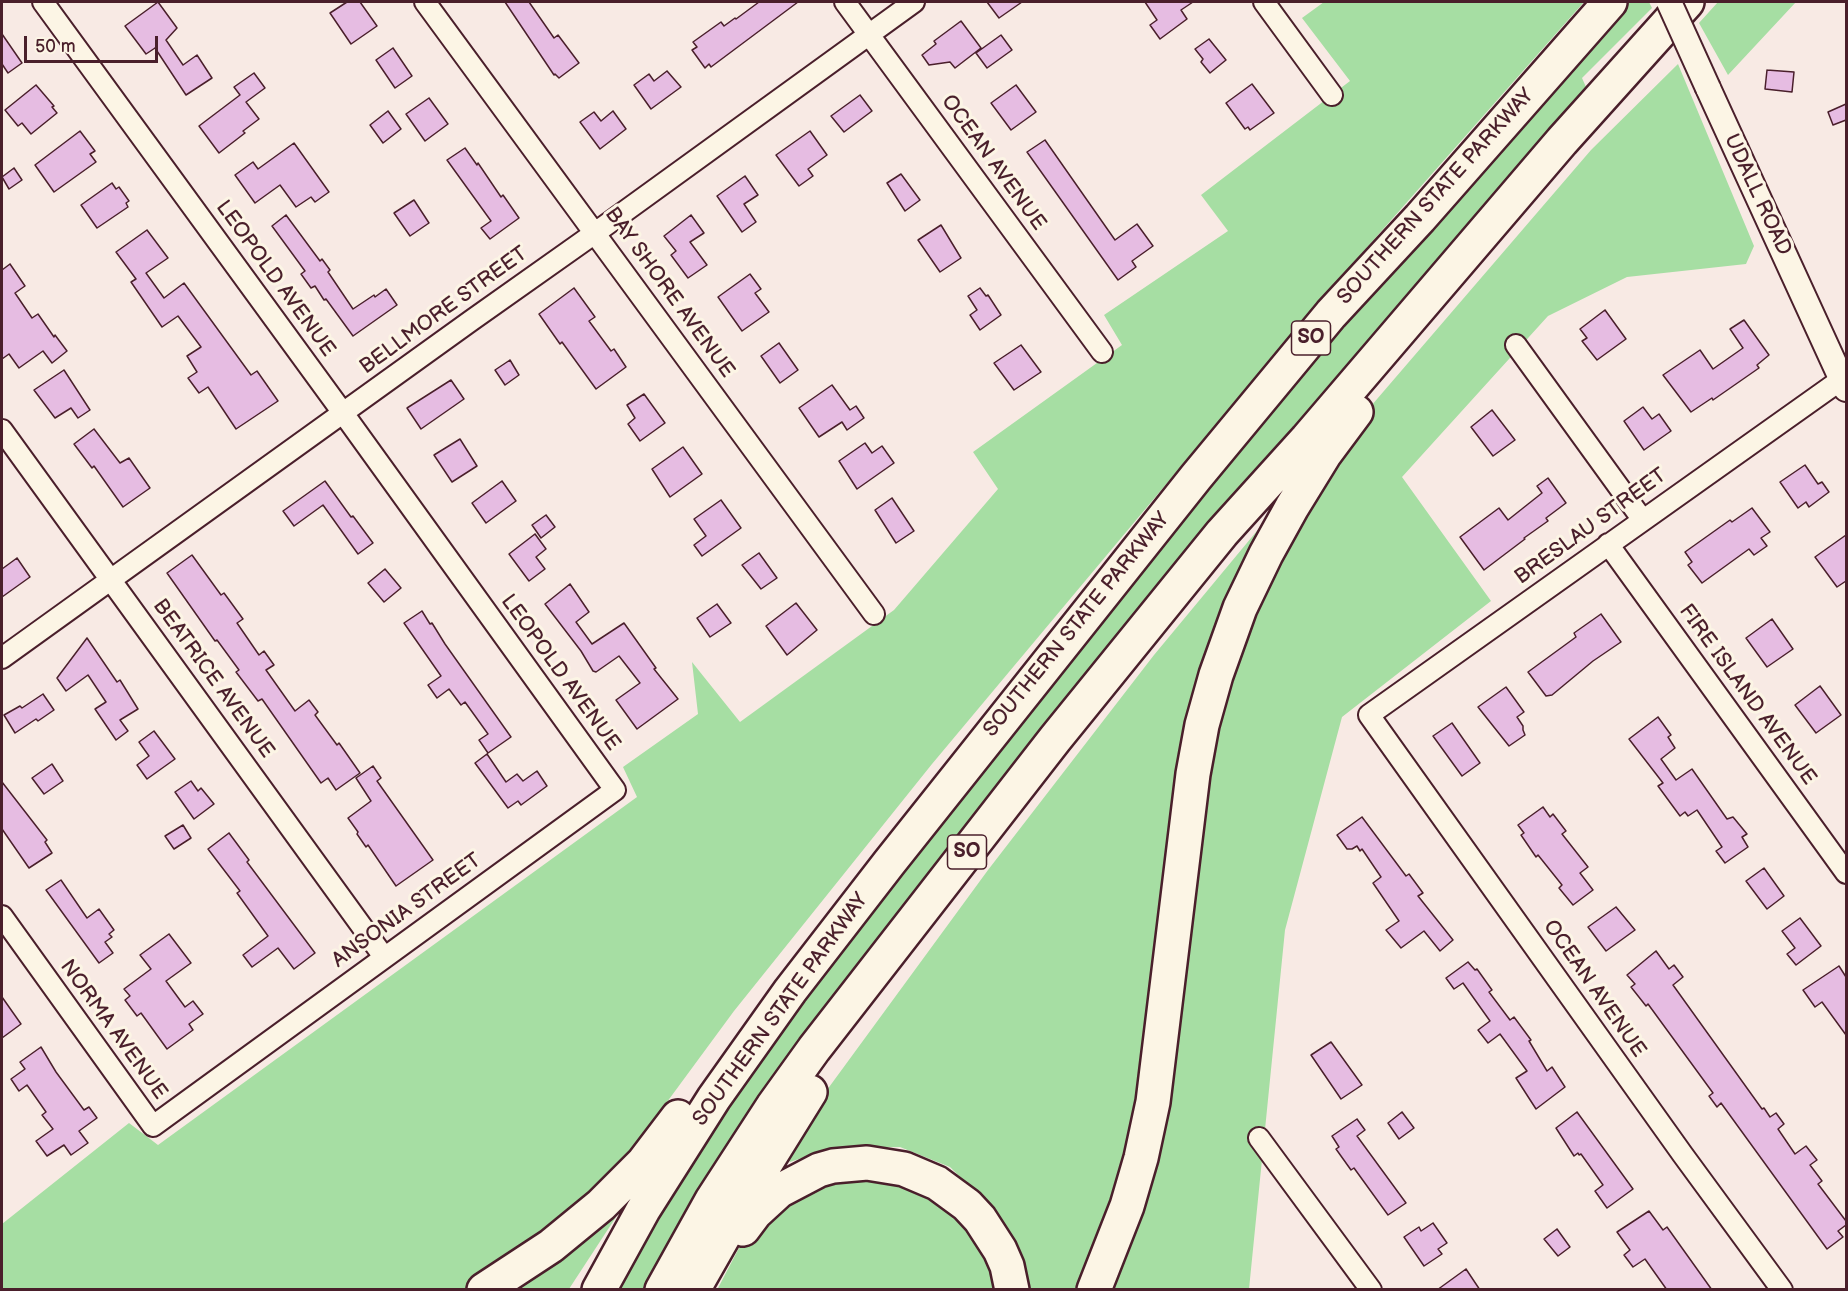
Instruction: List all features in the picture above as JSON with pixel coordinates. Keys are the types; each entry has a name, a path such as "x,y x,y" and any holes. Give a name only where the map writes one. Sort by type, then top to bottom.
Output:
{"highway":[{"name":"SOUTHERN STATE PARKWAY","path":"599,1290 643,1210 696,1124 751,1043 1030,684 1196,477 1331,314 1420,218 1610,2"},
{"name":"SO","path":"662,1290 701,1219 733,1168 773,1106 843,1009 1130,646 1222,533 1688,2"},
{"path":"1094,1290 1127,1206 1141,1158 1153,1102 1193,774 1202,725 1223,654 1251,584 1287,515 1324,455 1365,400 1434,289"},
{"name":"SO","path":"693,1290 773,1149 839,1050 925,936 1233,543 1306,439"},
{"path":"484,1290 551,1246 617,1190 668,1132 720,1056 810,965"},
{"path":"710,1290 745,1227 755,1213 779,1191 819,1170 867,1163 886,1164 919,1174 937,1183 967,1205 980,1219 1000,1250 1007,1266 1012,1290"}],"street":[{"name":"LEOPOLD AVENUE","path":"43,2 344,413 615,790"},
{"name":"BAY SHORE AVENUE","path":"425,2 874,614"},
{"name":"OCEAN AVENUE","path":"845,2 1102,352"},
{"name":"BELLMORE STREET","path":"2,658 914,2"},
{"path":"1264,2 1332,95"},
{"name":"UDALL ROAD","path":"1669,2 1844,384"},
{"path":"1516,345 1642,519"},
{"name":"BRESLAU STREET","path":"1369,715 1642,519 1844,384"},
{"name":"BEATRICE AVENUE","path":"2,430 384,957"},
{"name":"FIRE ISLAND AVENUE","path":"1608,544 1846,873"},
{"name":"OCEAN AVENUE","path":"1369,715 1782,1290"},
{"name":"ANSONIA STREET","path":"226,1072 615,790"},
{"name":"NORMA AVENUE","path":"2,916 153,1126 226,1072"},
{"path":"1259,1138 1371,1290"}],"green space":[{"path":"1324,2 1584,2 1316,305 932,764 734,1011 614,1174 529,1252 464,1289 2,1290 2,1224 129,1123 158,1145 637,797 623,767 698,714 692,662 740,722 894,610 998,489 973,452 1122,345 1104,315 1228,231 1201,195 1350,81 1302,18"},
{"path":"1623,2 1649,2 1652,8 1582,78 1586,87 1176,566 831,1000 712,1171 647,1289 613,1290 663,1196 810,984 1155,548 1360,304"},
{"path":"1718,2 1796,2 1728,75 1699,23"},
{"path":"1678,64 1754,246 1746,264 1627,277 1548,316 1402,477 1491,601 1342,717 1285,930 1249,1289 1103,1290 1214,690 1273,542 1353,427 1591,150"},
{"path":"1261,526 1218,622 1136,1118 1096,1242 1076,1289 1026,1289 1026,1274 994,1211 950,1167 900,1147 831,1148 790,1162 785,1154 794,1135 988,870 1154,655"},
{"path":"849,1170 917,1178 969,1218 1002,1290 717,1290 751,1225"},
{"path":"616,1217 569,1289 506,1290 605,1220"}],"building":[{"path":"158,2 177,28 166,40 183,65 197,55 212,78 186,95 155,48 146,54 125,26"},
{"path":"347,2 360,2 377,26 351,44 330,13"},
{"path":"505,2 529,2 554,38 558,35 579,63 559,78 554,75"},
{"path":"759,2 798,2 711,67 709,64 705,68 692,50 697,47 693,42 721,22 724,26 736,19"},
{"path":"987,2 1022,2 999,18"},
{"path":"1145,2 1193,2 1181,10 1187,19 1160,39 1150,25 1157,20"},
{"path":"961,21 981,48 955,68 950,62 929,65 922,55 936,44 934,41"},
{"path":"2,34 22,63 8,73 2,64"},
{"path":"1001,35 1012,50 987,68 976,53"},
{"path":"1209,39 1226,60 1210,73 1201,62 1203,59 1195,49"},
{"path":"393,48 412,76 395,88 376,60"},
{"path":"1767,70 1794,72 1792,92 1765,89"},
{"path":"667,71 681,87 651,109 634,85 649,74 654,81"},
{"path":"254,73 265,88 246,102 259,119 219,153 199,126 240,95 234,87"},
{"path":"1252,84 1274,113 1250,130 1248,127 1245,129 1226,103"},
{"path":"36,85 54,106 52,107 57,113 31,134 22,123 18,126 5,110"},
{"path":"1016,85 1036,112 1011,130 991,103"},
{"path":"860,95 872,111 844,132 831,116"},
{"path":"429,98 448,124 425,141 406,114"},
{"path":"1846,104 1846,120 1833,125 1828,112"},
{"path":"388,111 401,129 383,143 370,125"},
{"path":"613,111 626,129 600,149 580,122 594,112 601,121"},
{"path":"80,131 95,151 90,154 96,162 54,192 35,165"},
{"path":"810,131 827,155 808,169 813,176 799,186 776,155"},
{"path":"1045,140 1115,240 1137,224 1153,246 1132,261 1136,267 1118,280 1027,152"},
{"path":"294,143 329,192 315,202 311,197 296,207 280,185 255,203 235,175 253,162 258,169"},
{"path":"465,148 519,218 490,239 481,228 491,221 447,160"},
{"path":"14,168 22,180 9,189 2,177"},
{"path":"901,174 920,200 905,211 887,183"},
{"path":"745,176 758,195 744,204 756,222 742,232 717,196"},
{"path":"112,183 116,189 119,187 129,201 126,203 128,207 97,228 81,205"},
{"path":"414,200 429,223 410,236 394,213"},
{"path":"286,215 320,261 322,259 330,270 328,272 353,309 386,289 397,305 353,336 315,286 311,288 301,274 305,271 272,226"},
{"path":"691,215 704,233 690,242 707,265 688,278 671,255 676,251 664,236"},
{"path":"941,225 961,258 940,272 918,240"},
{"path":"147,230 168,258 146,273 164,298 184,283 251,375 257,371 278,401 236,429 208,387 199,393 188,378 197,372 187,356 201,347 178,316 162,327 131,282 136,279 116,252"},
{"path":"10,264 25,286 15,293 32,318 38,314 67,351 52,363 43,351 19,368 9,354 2,359 2,270"},
{"path":"750,274 761,289 755,293 769,312 742,331 718,297"},
{"path":"574,288 595,317 589,321 611,351 614,349 626,367 596,389 539,314"},
{"path":"980,288 986,296 988,295 1001,315 980,330 970,315 977,310 968,296"},
{"path":"1605,310 1626,339 1597,360 1582,341 1587,338 1580,329"},
{"path":"1744,320 1769,355 1757,365 1759,368 1713,400 1712,398 1691,412 1663,375 1700,350 1713,369 1743,348 1730,329"},
{"path":"779,343 798,370 780,383 761,356"},
{"path":"1021,345 1041,372 1014,390 994,363"},
{"path":"510,360 519,375 505,385 495,370"},
{"path":"64,370 90,410 78,418 71,408 55,418 34,390"},
{"path":"451,380 464,399 421,429 407,408"},
{"path":"832,385 850,410 856,406 864,418 847,430 842,422 819,437 799,408"},
{"path":"644,394 665,423 640,441 628,424 635,418 627,405"},
{"path":"1643,407 1652,419 1659,414 1671,431 1644,450 1624,421"},
{"path":"1492,410 1515,440 1493,456 1471,427"},
{"path":"94,429 120,463 129,458 150,488 123,507 94,466 92,468 74,444"},
{"path":"460,439 477,466 452,482 434,455"},
{"path":"865,443 872,453 882,446 894,463 857,489 839,461"},
{"path":"683,447 702,474 670,497 652,469"},
{"path":"1805,465 1818,484 1822,482 1829,492 1809,507 1806,502 1798,508 1780,482"},
{"path":"1548,478 1566,503 1546,518 1548,521 1484,570 1460,537 1499,508 1508,520 1542,493 1537,486"},
{"path":"325,481 373,543 358,554 323,505 294,526 283,511"},
{"path":"502,481 516,501 486,523 472,503"},
{"path":"892,498 914,531 896,543 875,510"},
{"path":"721,500 741,528 702,556 694,545 706,536 694,519"},
{"path":"1752,508 1770,532 1761,538 1767,546 1754,555 1749,549 1702,583 1688,565 1692,562 1685,552 1730,520 1732,522"},
{"path":"546,515 555,527 541,538 532,525"},
{"path":"535,534 546,549 536,557 545,569 529,581 509,554"},
{"path":"1846,535 1846,581 1837,587 1815,557"},
{"path":"759,553 777,578 761,589 742,565"},
{"path":"192,555 221,595 224,593 243,619 237,623 259,655 264,651 274,665 266,670 295,711 309,700 318,712 315,715 360,773 336,790 328,778 321,783 262,699 258,701 236,672 239,670 217,640 215,641 167,573"},
{"path":"17,558 30,577 2,597 2,569"},
{"path":"385,569 401,588 384,602 368,583"},
{"path":"570,584 589,612 576,622 592,644 624,623 656,668 654,669 678,699 637,729 616,700 640,683 619,656 596,672 593,671 581,651 545,604"},
{"path":"796,603 817,630 787,655 766,626"},
{"path":"717,604 731,623 710,637 697,618"},
{"path":"422,611 511,737 488,753 479,740 488,734 465,702 461,705 449,689 437,698 428,685 441,676 404,623"},
{"path":"1601,614 1621,642 1593,661 1552,695 1546,696 1528,672 1576,637 1574,633"},
{"path":"1772,619 1793,649 1767,667 1746,638"},
{"path":"87,638 117,682 120,680 138,709 120,720 128,731 116,740 95,709 106,702 88,675 66,691 57,678"},
{"path":"1820,686 1841,715 1816,733 1795,705"},
{"path":"1506,687 1524,712 1517,717 1523,726 1525,735 1509,746 1478,707"},
{"path":"43,694 54,710 15,733 4,715 20,706 22,708"},
{"path":"1658,717 1671,735 1668,737 1675,748 1661,759 1676,780 1692,769 1727,819 1733,817 1747,834 1742,837 1748,847 1725,863 1716,851 1722,847 1697,810 1688,816 1685,812 1680,816 1658,786 1663,783 1629,739"},
{"path":"1452,723 1480,763 1462,776 1433,736"},
{"path":"154,731 175,759 147,779 137,765 149,756 139,742"},
{"path":"487,754 506,782 517,774 523,781 537,771 547,786 521,805 518,801 508,808 475,763"},
{"path":"52,764 63,781 44,794 32,778"},
{"path":"373,766 381,778 377,781 433,860 396,886 368,845 366,847 348,818 371,801 356,778"},
{"path":"191,781 198,791 201,788 214,804 194,819 175,792"},
{"path":"2,782 47,840 45,842 52,853 29,868 2,829"},
{"path":"1543,807 1550,817 1553,814 1566,831 1562,834 1588,867 1580,873 1593,890 1573,905 1559,888 1562,885 1538,855 1536,857 1521,835 1524,833 1518,825"},
{"path":"1362,817 1406,876 1409,874 1423,893 1418,896 1453,940 1440,951 1424,931 1401,948 1386,930 1399,921 1373,883 1381,877 1362,849 1360,851 1357,846 1347,849 1337,835"},
{"path":"183,825 191,838 174,849 165,836"},
{"path":"229,833 249,860 247,862 315,953 294,969 278,948 252,967 243,955 268,936 237,893 240,891 208,849"},
{"path":"1764,868 1784,896 1767,909 1746,881"},
{"path":"61,880 87,918 99,909 114,930 109,934 112,937 105,942 113,953 99,963 46,890"},
{"path":"1616,907 1635,930 1606,951 1588,927"},
{"path":"1800,918 1821,946 1796,965 1787,954 1795,948 1782,931"},
{"path":"169,934 191,963 166,981 185,1007 193,1001 203,1014 189,1024 193,1030 167,1049 141,1013 137,1016 125,1000 130,996 124,989 151,969 140,955"},
{"path":"1656,951 1669,969 1674,965 1683,977 1673,985 1762,1109 1764,1108 1770,1117 1776,1113 1784,1124 1778,1129 1795,1154 1806,1146 1817,1160 1810,1165 1822,1181 1818,1184 1846,1221 1846,1225 1838,1231 1843,1237 1827,1249 1721,1103 1717,1107 1709,1096 1713,1093 1648,1004 1646,1006 1631,987 1635,984 1627,975"},
{"path":"1468,962 1475,970 1477,969 1492,990 1489,992 1510,1020 1514,1017 1531,1040 1529,1041 1547,1071 1552,1067 1565,1087 1536,1109 1516,1078 1527,1071 1500,1034 1488,1043 1478,1030 1490,1021 1463,983 1454,989 1446,978"},
{"path":"1839,966 1846,977 1846,1035 1822,1002 1815,1007 1803,990"},
{"path":"2,997 21,1024 2,1038"},
{"path":"1331,1042 1362,1085 1341,1099 1311,1055"},
{"path":"41,1047 84,1110 89,1107 97,1118 79,1131 88,1143 71,1155 64,1145 47,1156 36,1141 53,1129 42,1115 46,1112 27,1085 19,1091 11,1079 25,1069 20,1062"},
{"path":"1402,1112 1414,1128 1399,1139 1388,1123"},
{"path":"1577,1112 1633,1189 1607,1208 1595,1191 1603,1185 1581,1154 1574,1156 1556,1128"},
{"path":"1357,1119 1365,1130 1357,1136 1406,1203 1388,1215 1354,1168 1351,1170 1336,1149 1339,1147 1332,1136"},
{"path":"1649,1211 1663,1230 1667,1227 1712,1290 1667,1290 1645,1259 1633,1267 1624,1255 1630,1250 1617,1232"},
{"path":"1433,1223 1447,1243 1438,1249 1442,1254 1424,1266 1404,1237 1419,1227 1421,1231"},
{"path":"1557,1229 1570,1247 1558,1256 1544,1239"},
{"path":"1466,1269 1480,1290 1437,1290"}]}
